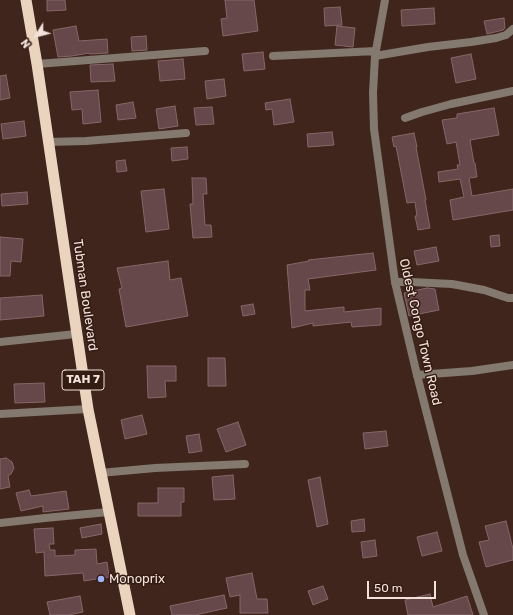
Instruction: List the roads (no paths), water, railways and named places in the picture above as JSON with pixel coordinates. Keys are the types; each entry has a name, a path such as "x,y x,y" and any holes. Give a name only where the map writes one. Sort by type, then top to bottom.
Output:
{"highway":[{"name":"Tubman Boulevard","path":"26,0 37,64 88,409 130,615"}],"street":[{"name":"Oldest Congo Town Road","path":"385,0 375,54 373,93 374,129 394,282 463,555 484,615"},
{"path":"273,56 375,54 496,38 506,35 513,29"},
{"path":"37,64 205,51"},
{"path":"406,118 451,104 513,91"},
{"path":"48,142 86,141 186,132"},
{"path":"394,282 452,284 484,290 508,298 513,298"},
{"path":"0,342 76,334"},
{"path":"417,375 472,371 513,365"},
{"path":"0,414 88,409"},
{"path":"100,473 155,468 245,464"},
{"path":"0,523 108,512"}],"place":[{"name":"Monoprix","path":"101,579"}]}
